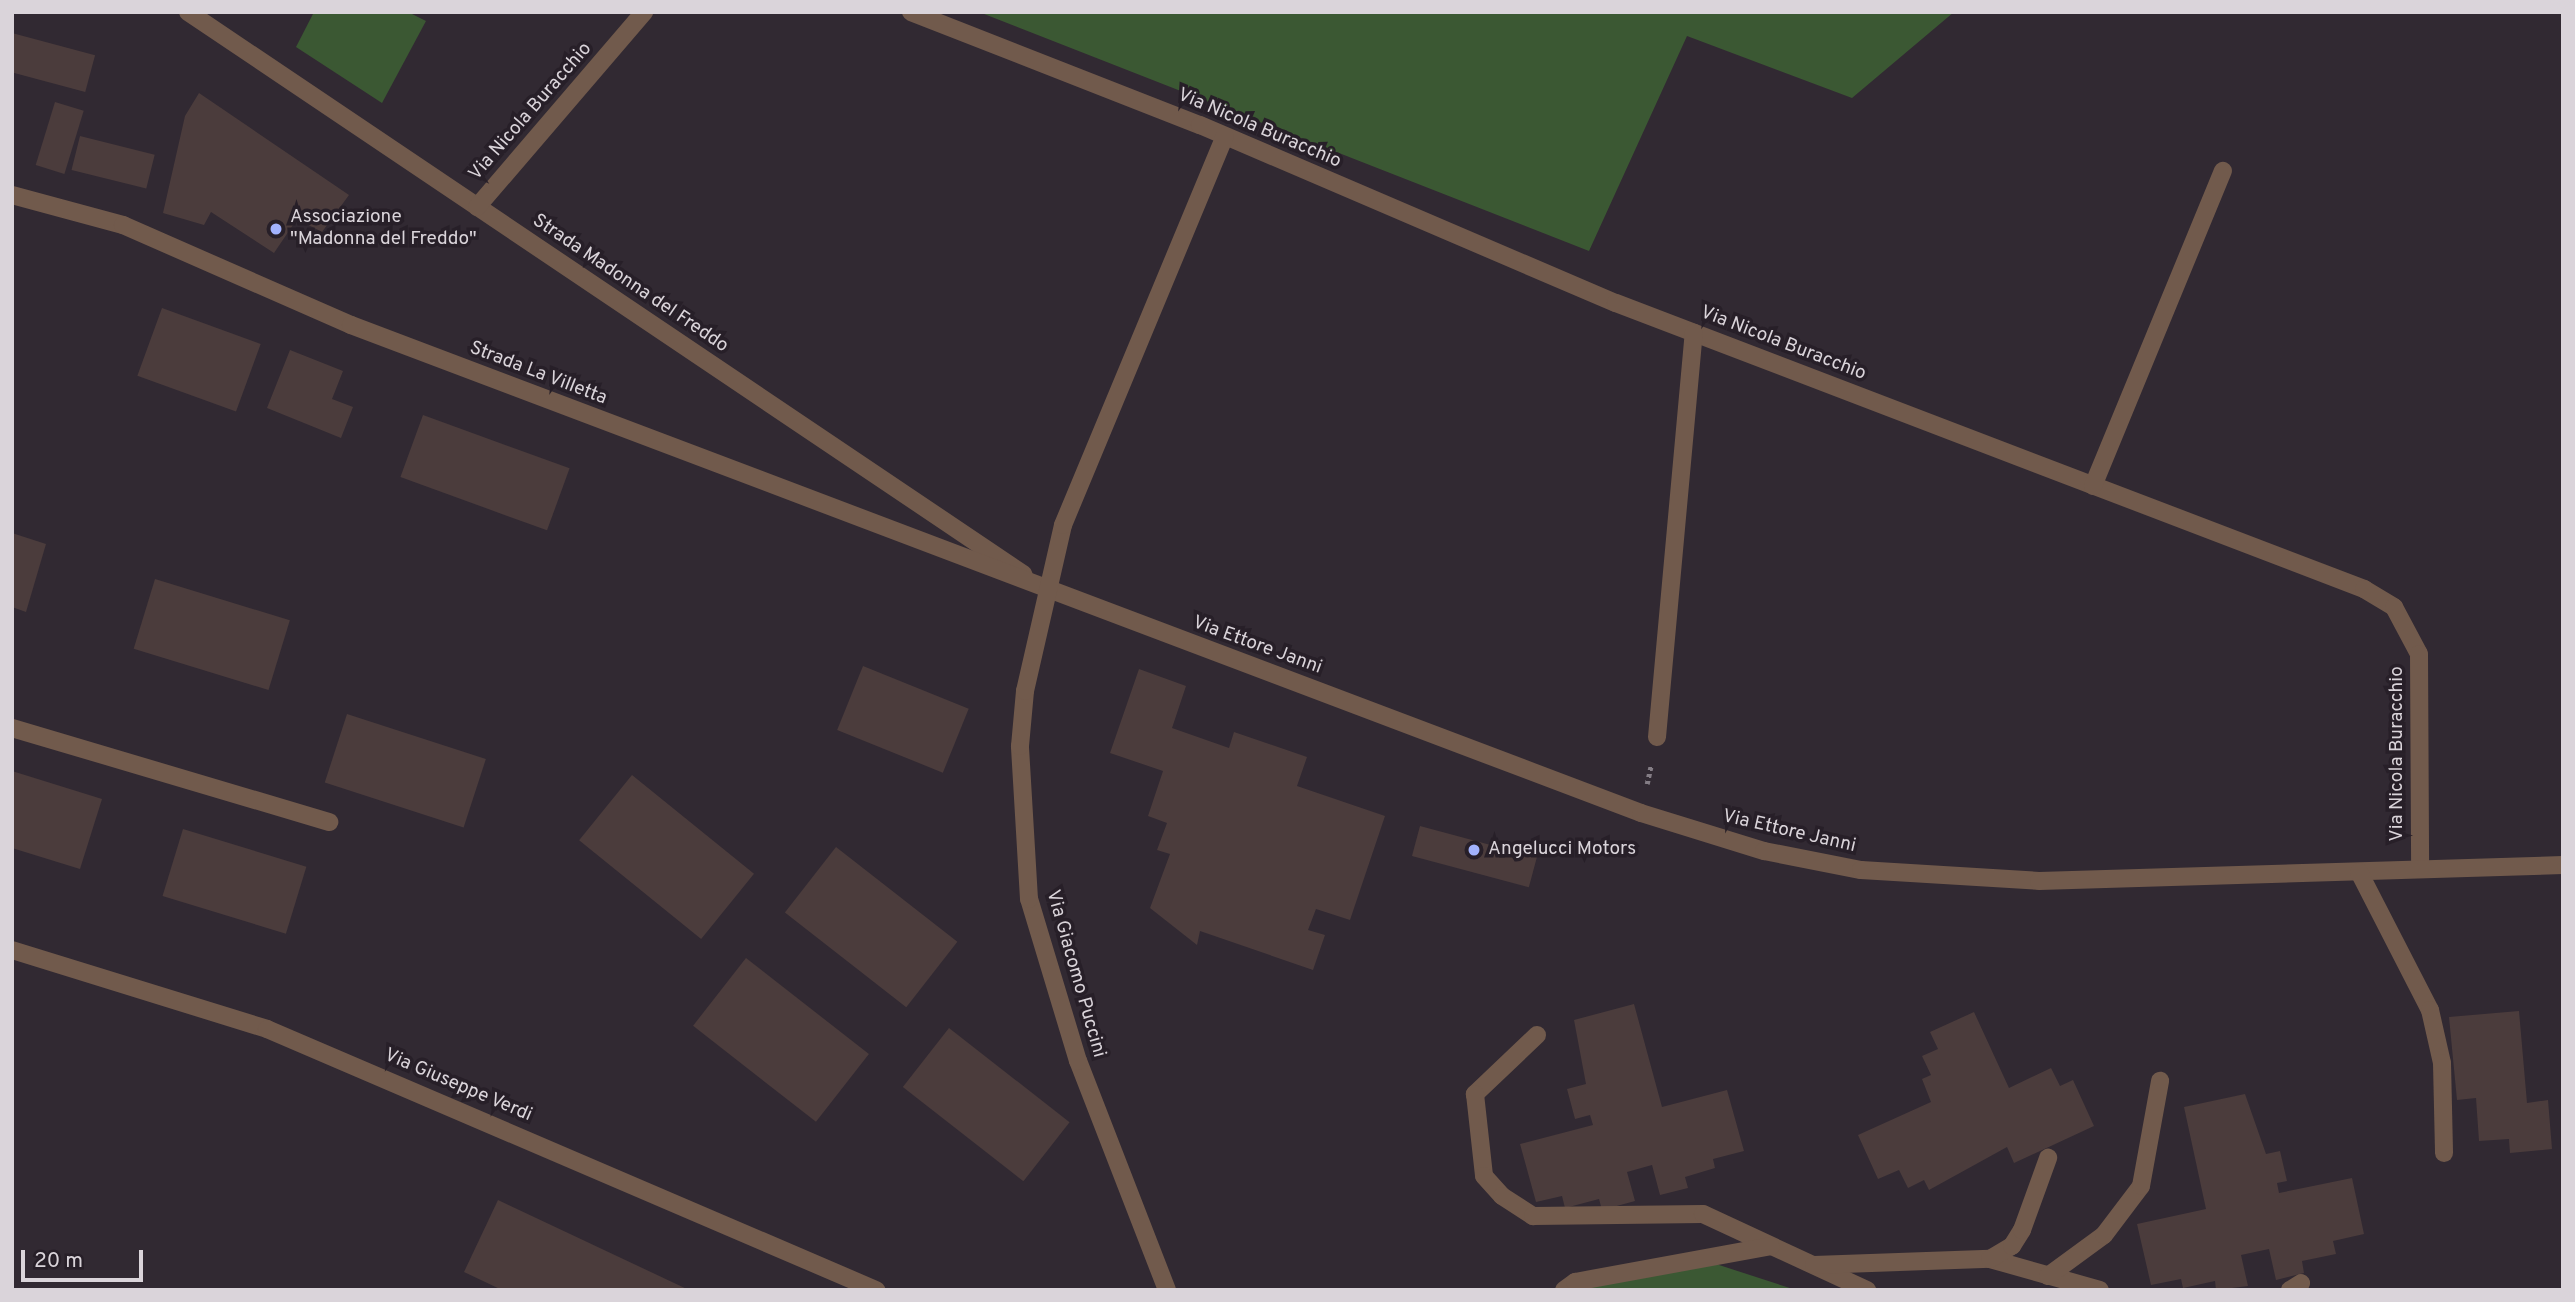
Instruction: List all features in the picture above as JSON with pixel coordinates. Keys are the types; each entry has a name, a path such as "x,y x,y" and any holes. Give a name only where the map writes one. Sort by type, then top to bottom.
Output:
{"street":[{"name":"Strada Madonna del Freddo","path":"188,12 1049,591"},
{"name":"Via Nicola Buracchio","path":"477,207 644,12"},
{"name":"Via Nicola Buracchio","path":"911,12 1225,136 1694,333 2364,589 2394,607 2418,654 2420,869"},
{"name":"Via Giacomo Puccini","path":"1167,1290 1158,1282 1078,1061 1029,899 1020,746 1025,691 1063,526 1225,136"},
{"path":"2093,486 2223,171"},
{"name":"Strada La Villetta","path":"12,195 123,225 351,325 1049,591"},
{"path":"1657,737 1694,333"},
{"name":"Via Ettore Janni","path":"1049,591 1641,813 1764,851 1897,873 2039,881 2563,865"},
{"path":"12,728 329,822"},
{"path":"2359,872 2430,1010 2443,1073 2444,1153"},
{"name":"Via Giuseppe Verdi","path":"12,950 267,1029 876,1290"},
{"path":"1537,1035 1475,1094 1484,1175 1502,1196 1533,1216 1703,1214 1867,1290"},
{"path":"2048,1276 2104,1235 2141,1186 2160,1081"},
{"path":"1990,1259 2012,1246 2022,1230 2048,1158"},
{"path":"1564,1290 1575,1282 1771,1246"},
{"path":"1814,1265 1990,1259 2100,1290"}],"path":[{"path":"1641,813 1657,737"}],"green space":[{"path":"314,12 408,12 426,21 382,103 296,47"},
{"path":"979,12 1954,12 1852,98 1687,36 1589,251"},
{"path":"1716,1264 1796,1290 1576,1290"}],"building":[{"path":"12,33 95,55 85,92 12,72"},
{"path":"199,93 349,195 322,232 297,219 274,253 211,212 204,225 163,213 185,116"},
{"path":"55,102 84,111 64,174 36,165"},
{"path":"80,136 155,155 146,189 72,170"},
{"path":"162,308 261,344 236,412 137,376"},
{"path":"290,350 343,371 332,399 353,407 341,438 267,408"},
{"path":"423,415 570,468 547,530 400,477"},
{"path":"12,533 46,544 26,612 12,607"},
{"path":"155,579 290,620 268,690 134,649"},
{"path":"863,666 969,709 943,773 837,730"},
{"path":"1139,669 1186,686 1172,728 1229,748 1234,732 1307,757 1297,786 1385,816 1350,920 1316,909 1308,930 1325,935 1313,970 1200,931 1197,945 1150,908 1170,854 1157,850 1167,823 1148,816 1163,771 1110,753"},
{"path":"347,714 486,759 464,828 325,782"},
{"path":"12,771 102,799 80,869 12,848"},
{"path":"632,775 754,874 701,939 579,840"},
{"path":"1420,826 1537,857 1529,887 1412,856"},
{"path":"183,829 306,867 286,934 163,896"},
{"path":"836,847 957,942 906,1007 785,912"},
{"path":"746,958 869,1054 816,1122 693,1026"},
{"path":"1634,1004 1662,1107 1727,1090 1744,1151 1713,1159 1715,1168 1685,1177 1688,1188 1660,1195 1652,1165 1627,1172 1635,1201 1602,1210 1599,1199 1565,1208 1562,1196 1536,1202 1520,1144 1593,1125 1590,1115 1575,1119 1567,1089 1586,1084 1574,1020"},
{"path":"2519,1011 2527,1103 2548,1100 2552,1149 2510,1153 2509,1139 2479,1141 2476,1098 2457,1100 2449,1017"},
{"path":"1974,1012 2009,1088 2051,1068 2060,1086 2073,1080 2094,1126 2014,1163 2007,1147 1929,1190 1924,1180 1908,1188 1899,1170 1878,1179 1858,1135 1931,1102 1922,1079 1931,1075 1922,1056 1938,1049 1930,1032"},
{"path":"949,1028 1070,1122 1023,1181 903,1087"},
{"path":"2245,1094 2266,1154 2280,1151 2287,1181 2277,1183 2279,1193 2352,1178 2364,1234 2333,1241 2336,1254 2302,1261 2304,1273 2276,1280 2269,1249 2241,1255 2248,1286 2216,1290 2215,1281 2183,1288 2181,1279 2151,1285 2137,1224 2206,1209 2184,1107"},
{"path":"498,1200 689,1290 502,1290 464,1272"}],"place":[{"name":"Associazione \"Madonna del Freddo\"","path":"276,229"},
{"name":"Angelucci Motors","path":"1474,850"}]}
